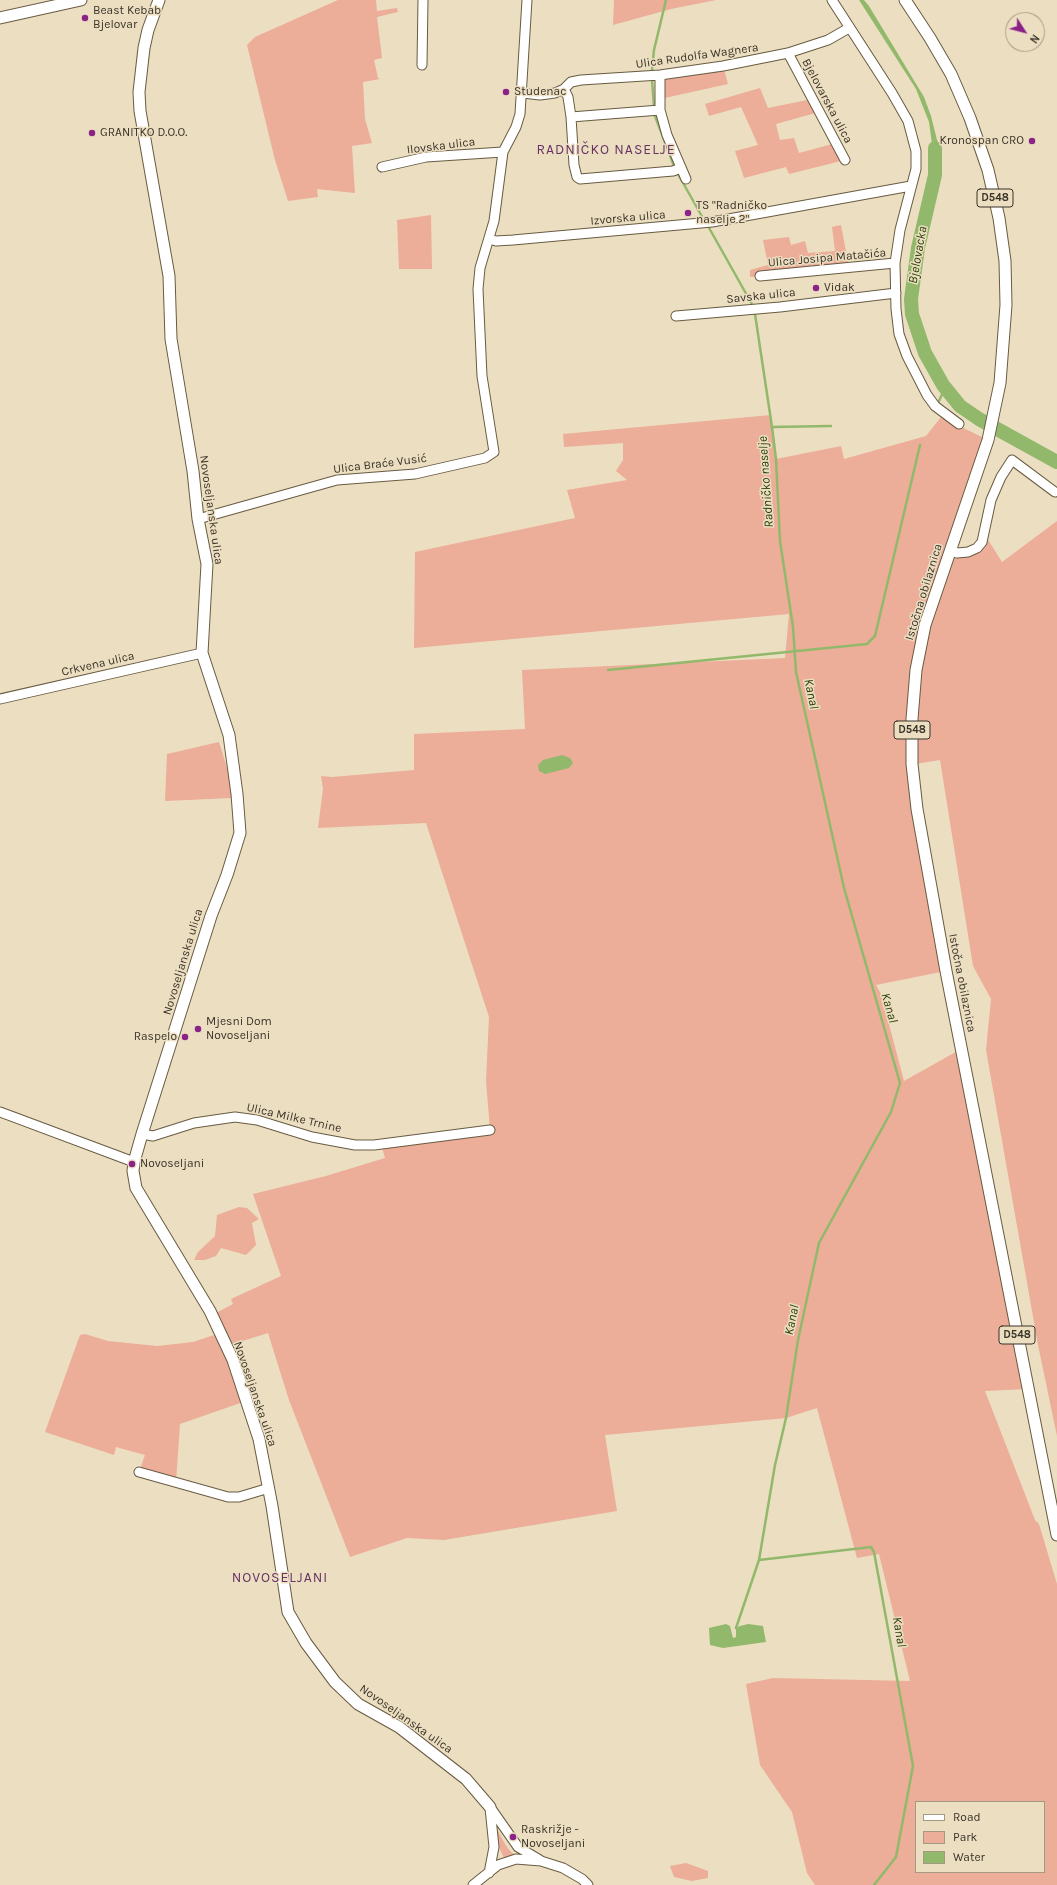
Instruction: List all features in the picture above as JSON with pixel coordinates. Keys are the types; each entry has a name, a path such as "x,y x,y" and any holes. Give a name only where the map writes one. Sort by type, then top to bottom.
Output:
{"main road":[{"path":"0,18 81,0"},
{"name":"Novoseljanska ulica","path":"159,0 144,48 139,92 140,111 168,276 171,339 193,470 198,519 207,564 202,653 229,735 237,794 240,833 227,875 211,916 142,1134 134,1162 133,1171 136,1188 210,1311 233,1360 259,1439 269,1488 288,1612 306,1643 336,1682 358,1704 399,1727 466,1779 490,1807"},
{"name":"Istočna obilaznica","path":"906,0 951,74 970,118 988,170 1000,218 1005,261 1006,305 1000,383 988,440 925,625 916,670 912,719 912,764 917,809 946,971 1057,1535"}],"street":[{"path":"422,65 423,0"},
{"path":"489,239 494,221 503,152 516,127 520,114 523,93 527,0"},
{"path":"832,0 892,93 908,121 916,151 916,169 900,230 895,263 899,334 917,377 935,406 959,424"},
{"name":"Ulica Rudolfa Wagnera","path":"523,93 540,95 555,93 564,89 571,82 581,80 660,75 723,66 788,53 828,40 849,28"},
{"name":"Bjelovarska ulica","path":"788,53 845,160"},
{"path":"660,75 660,110 686,179"},
{"path":"564,89 568,96 574,165 577,177 580,179 673,171 681,168"},
{"path":"571,117 660,110"},
{"name":"Ilovska ulica","path":"382,166 426,158 503,152"},
{"name":"Izvorska ulica","path":"489,239 496,241 513,240 712,222 912,186"},
{"name":"Ulica Braće Vusić","path":"198,519 337,480 415,474 485,458 494,452 482,376 478,289 480,268 489,239"},
{"name":"Ulica Josipa Matačića","path":"760,276 895,263"},
{"name":"Savska ulica","path":"676,316 780,307 896,293"},
{"path":"950,550 957,553 968,552 977,548 982,542 994,494 1001,477 1012,460 1055,492"},
{"name":"Crkvena ulica","path":"0,699 202,653"},
{"path":"0,1112 134,1162"},
{"name":"Ulica Milke Trnine","path":"142,1134 153,1136 194,1123 235,1117 257,1120 312,1137 355,1144 374,1145 490,1130"},
{"path":"139,1472 228,1497 239,1497 269,1488"},
{"path":"490,1807 518,1847 541,1861"},
{"path":"489,1873 494,1847 490,1807"},
{"path":"473,1885 498,1865 516,1859 541,1861 563,1868 582,1879 588,1885"}],"green space":[{"path":"338,0 376,0 377,11 397,8 398,12 377,17 382,58 374,60 378,78 380,79 363,82 365,119 372,143 352,146 355,193 317,189 318,197 288,201 275,160 247,45 255,37"},
{"path":"614,0 716,0 671,9 613,25"},
{"path":"723,66 728,84 660,99 660,75"},
{"path":"760,88 768,108 812,99 819,112 776,124 780,140 794,138 799,153 836,143 845,160 789,174 786,167 744,178 735,151 758,145 741,107 709,116 705,104"},
{"path":"431,215 432,269 399,269 397,220"},
{"path":"841,225 849,267 750,277 750,270 768,265 763,240 789,237 791,245 805,241 808,253 835,251 832,227"},
{"path":"771,415 776,459 841,446 844,459 926,436 941,417 988,440 949,553 966,556 985,535 1002,562 1057,521 1057,1436 1038,1345 986,1050 991,999 973,966 940,760 915,764 946,971 876,985 881,994 904,1081 961,1049 1028,1389 985,1391 1035,1520 1039,1524 1057,1584 1057,1885 815,1885 807,1873 792,1812 760,1765 746,1684 773,1678 910,1681 879,1554 857,1558 817,1408 786,1418 605,1435 617,1511 444,1540 407,1538 350,1557 289,1400 268,1333 230,1345 216,1313 233,1304 231,1299 281,1276 253,1194 326,1176 385,1158 381,1144 490,1129 486,1081 489,1017 426,823 318,828 323,789 321,776 332,777 414,770 414,734 525,729 522,670 785,658 789,614 414,648 415,552 575,518 567,490 627,480 616,471 623,460 623,443 564,447 563,434"},
{"path":"219,742 232,784 232,798 165,801 167,754"},
{"path":"239,1207 247,1208 259,1219 252,1223 256,1245 246,1255 221,1248 216,1256 205,1260 194,1260 198,1252 215,1236 217,1215"},
{"path":"220,1333 246,1401 180,1424 176,1482 139,1472 145,1455 116,1447 114,1455 45,1432 80,1335 85,1334 108,1341 157,1346 193,1342"},
{"path":"494,1823 510,1851 521,1860 508,1862 504,1858 497,1843"},
{"path":"686,1863 708,1871 708,1878 692,1881 674,1877 670,1866"}],"water":[{"path":"859,0 864,0 869,6 924,97 931,116 939,148 935,166 929,122 916,89"},
{"path":"562,755 570,758 573,763 569,768 545,774 539,771 538,765 543,760"},
{"path":"726,1624 730,1626 733,1638 736,1637 736,1628 740,1626 748,1624 763,1626 766,1642 723,1648 710,1645 709,1628"}],"waterway":[{"name":"Radničko naselje","path":"652,70 654,50 666,0"},
{"name":"Radničko naselje","path":"652,80 654,107"},
{"name":"Radničko naselje","path":"655,116 674,166"},
{"name":"Bjelovacka","path":"935,148 935,175 918,248 911,299 912,314 925,353 943,385 960,406 979,419 1057,462"},
{"name":"Radničko naselje","path":"678,174 704,220"},
{"name":"Radničko naselje","path":"708,226 753,306"},
{"name":"Kanal","path":"755,314 776,459 780,541 793,627 796,672 844,888 900,1083 891,1112 819,1243 798,1340 786,1418 775,1465 759,1560 871,1547 874,1552 913,1766 896,1857 874,1885"},
{"path":"939,401 945,388"},
{"path":"772,427 831,426"},
{"name":"Kanal","path":"608,670 867,644 875,636 920,445"},
{"path":"736,1628 759,1560"}],"place":[{"name":"Beast Kebab Bjelovar","path":"85,18"},
{"name":"Studenac","path":"506,92"},
{"name":"GRANITKO D.O.O.","path":"92,133"},
{"name":"Kronospan CRO","path":"1032,141"},
{"name":"TS \"Radničko naselje 2\"","path":"688,213"},
{"name":"Vidak","path":"816,288"},
{"name":"Mjesni Dom Novoseljani","path":"198,1029"},
{"name":"Raspelo","path":"185,1037"},
{"name":"Novoseljani","path":"132,1164"},
{"name":"Raskrižje - Novoseljani","path":"513,1837"}],"district":[{"name":"RADNIČKO NASELJE","path":"606,150"},
{"name":"NOVOSELJANI","path":"280,1578"}]}
